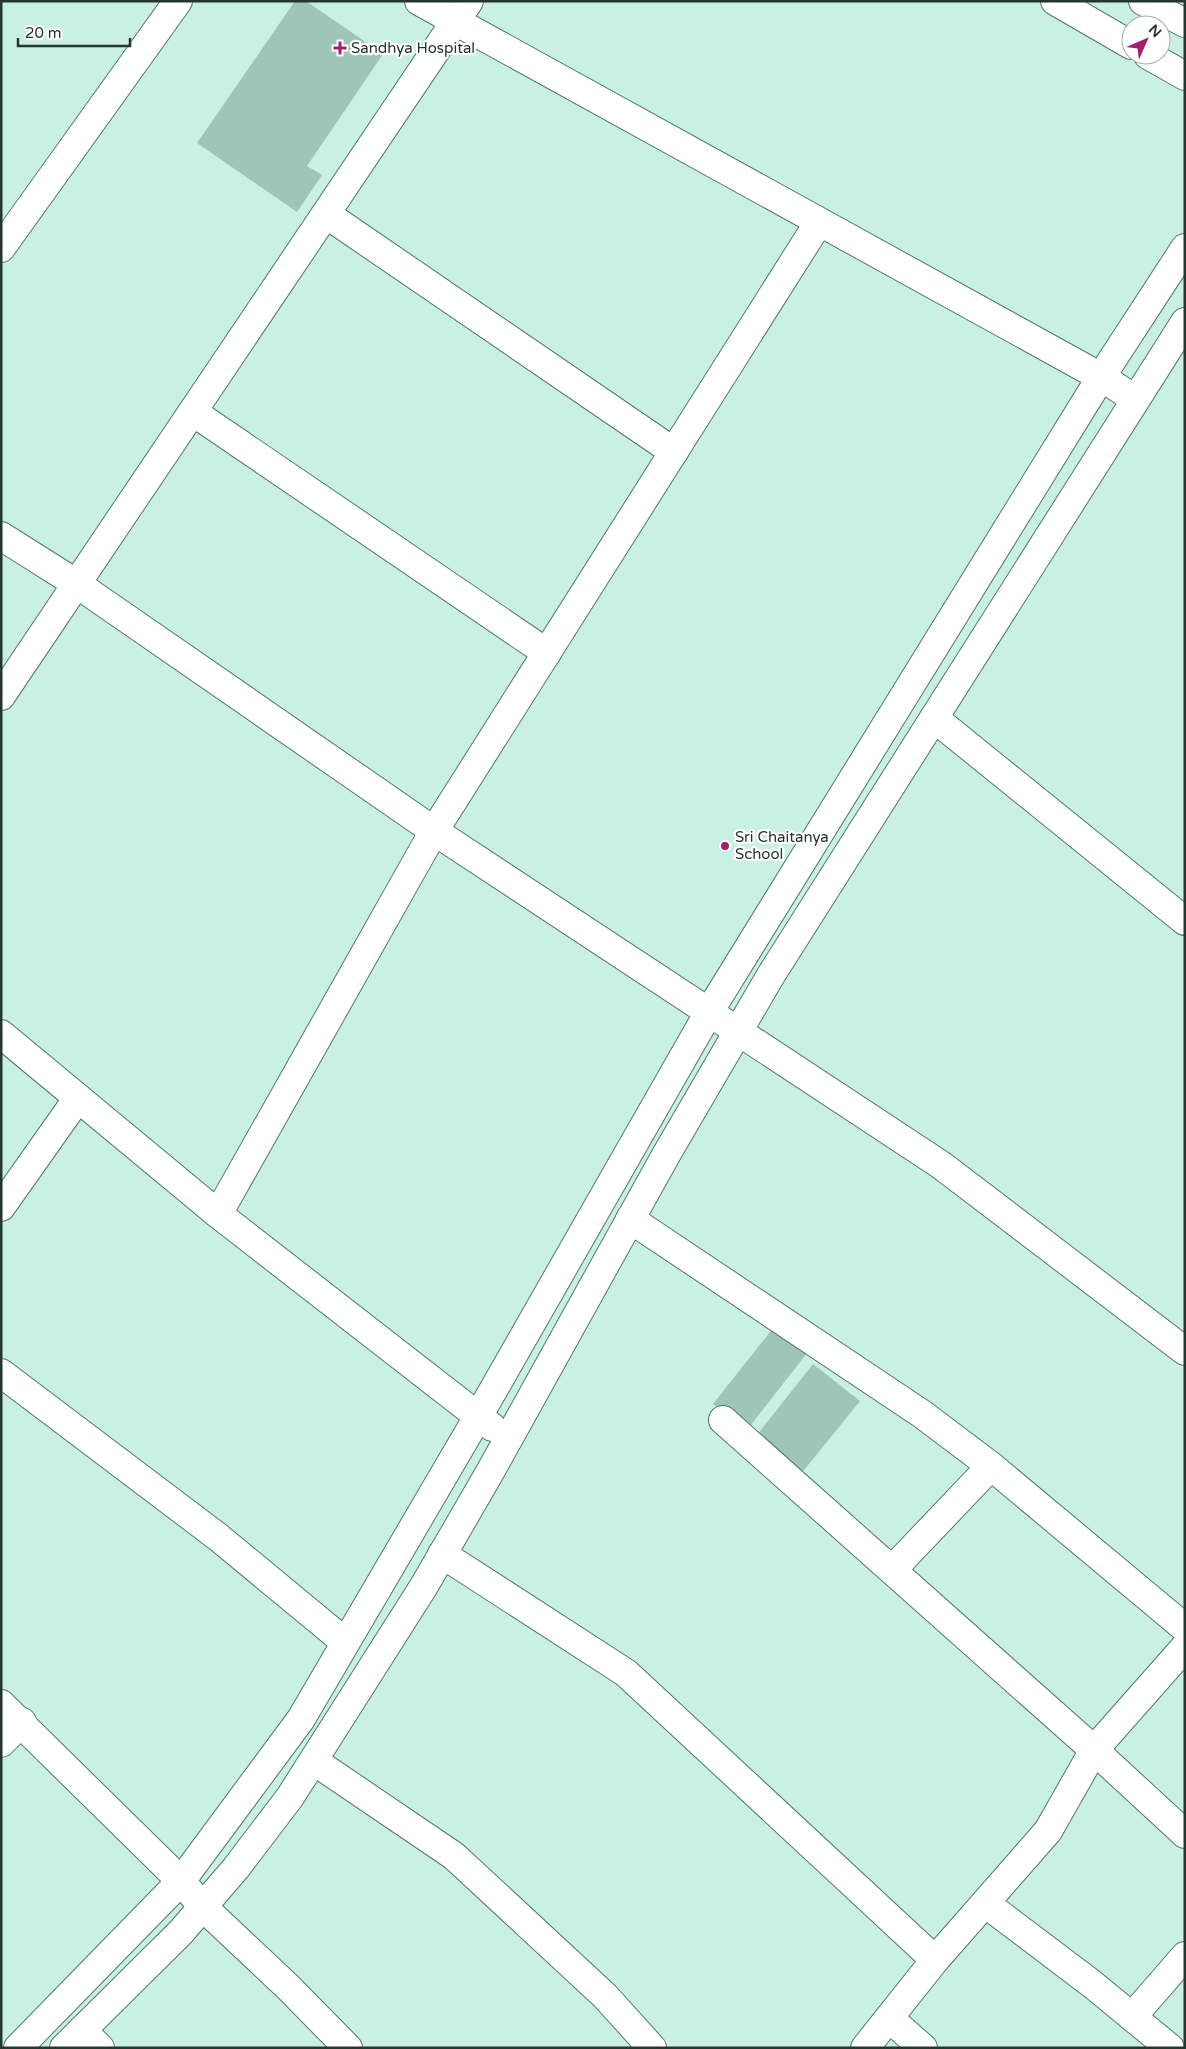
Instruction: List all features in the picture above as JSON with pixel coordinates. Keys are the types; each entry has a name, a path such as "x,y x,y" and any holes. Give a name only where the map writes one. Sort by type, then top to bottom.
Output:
{"street":[{"path":"1,248 178,1"},
{"path":"419,1 462,11 819,222 1101,377 1135,399"},
{"path":"1055,1 1121,39"},
{"path":"1143,1 1185,23"},
{"path":"1,696 462,11"},
{"path":"1166,65 1185,76"},
{"path":"326,214 674,452"},
{"path":"218,1214 434,831 819,222"},
{"path":"18,2048 182,1881 301,1719 479,1415 709,1012 1101,377 1185,248"},
{"path":"82,2042 236,1868 290,1797 314,1761 442,1554 630,1219 771,975 1185,322"},
{"path":"192,412 547,653"},
{"path":"1,536 77,584 434,831 940,1165 1185,1351"},
{"path":"934,718 1185,921"},
{"path":"1,1034 218,1214 479,1415 507,1440"},
{"path":"1,1207 78,1098"},
{"path":"630,1219 922,1414 991,1466 1185,1628"},
{"path":"1,1373 218,1537 345,1642"},
{"path":"723,1420 1094,1750 1185,1834"},
{"path":"892,1570 991,1466"},
{"path":"442,1554 626,1673 935,1960"},
{"path":"865,2048 935,1960 1048,1831 1094,1750 1185,1647"},
{"path":"1,1704 22,1722 182,1881 203,1907 288,1987 348,2048"},
{"path":"1,1743 22,1722"},
{"path":"314,1761 454,1856 605,1996 652,2048"},
{"path":"984,1903 1092,1984 1170,2048"},
{"path":"1132,2017 1185,1956"},
{"path":"889,2018 923,2048"}],"building":[{"path":"295,1 306,1 383,54 307,166 322,175 297,212 197,143"},
{"path":"774,1327 807,1353 747,1430 713,1404"},
{"path":"813,1364 860,1401 800,1475 753,1440"}],"place":[{"name":"Sandhya Hospital","path":"340,48"},
{"name":"Sri Chaitanya School","path":"725,846"}]}
